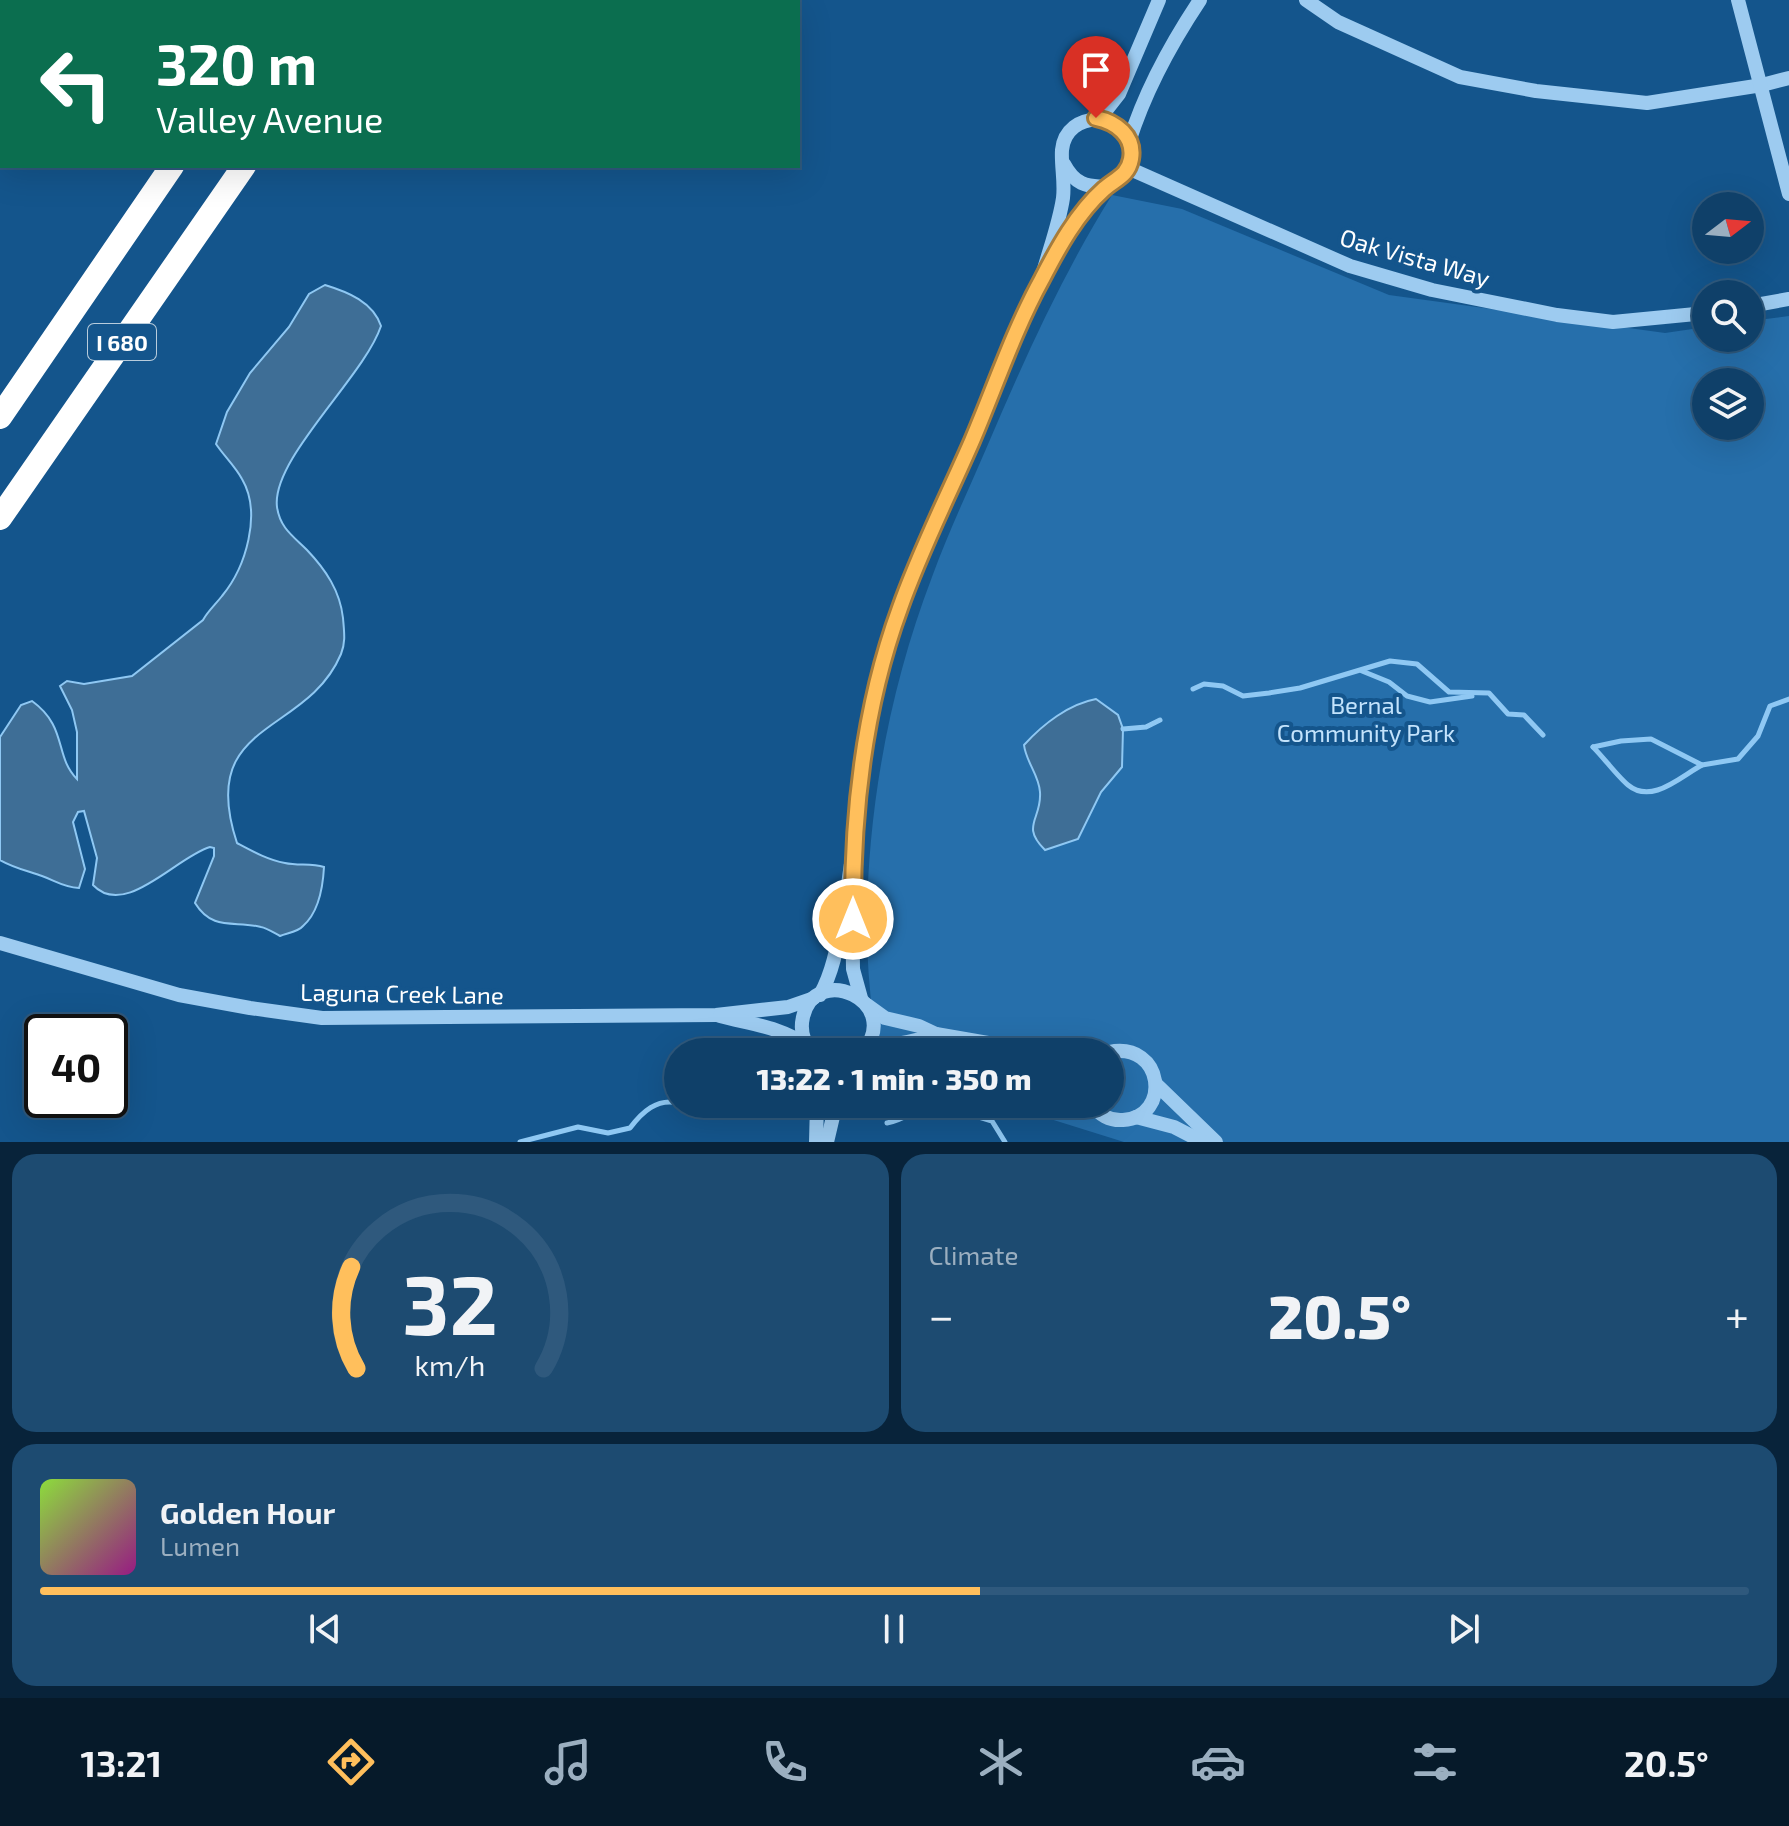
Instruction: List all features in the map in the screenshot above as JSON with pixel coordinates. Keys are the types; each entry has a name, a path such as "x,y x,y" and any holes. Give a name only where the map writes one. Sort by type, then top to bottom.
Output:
{"highway":[{"name":"I 680","path":"0,417 171,168"},
{"name":"I 680","path":"0,518 243,168"}],"street":[{"path":"1096,118 1119,94 1159,0"},
{"path":"1129,142 1149,92 1200,0"},
{"path":"1306,0 1338,22 1460,77 1536,91 1647,103 1789,78"},
{"path":"1738,0 1789,194"},
{"path":"805,1038 801,1029 804,1012 832,969 852,866 867,735 879,677 900,608 1041,280 1063,201 1062,151 1065,138 1083,121 1096,118 1110,121 1122,130 1129,142 1131,159 1128,168 1116,182 1107,186 1094,188 1081,184 1070,175 1064,163"},
{"name":"Oak Vista Way","path":"1128,168 1350,266 1432,290 1557,315 1613,322 1692,314"},
{"path":"1041,280 1084,210 1107,186"},
{"path":"1764,303 1789,299"},
{"path":"852,866 853,969 864,1002 873,1016 874,1029 870,1038"},
{"name":"Laguna Creek Lane","path":"0,943 179,995 322,1018 716,1015 788,1007 841,990 864,1002"},
{"path":"864,1002 885,1018 956,1038"},
{"name":"Laguna Creek Lane","path":"716,1015 778,1030 796,1038"},
{"path":"927,1038 936,1034"},
{"path":"1124,1051 1143,1058 1150,1065 1156,1084 1216,1142"},
{"path":"1136,1117 1152,1102 1156,1084"},
{"path":"1107,1118 1136,1117 1174,1127 1203,1142"},
{"path":"816,1142 817,1118"},
{"path":"827,1142 833,1118"}],"green space":[{"name":"Bernal Community Park","path":"1112,195 1182,209 1389,295 1665,333 1692,329 1692,352 1764,352 1764,319 1789,316 1789,1142 1124,1142 1047,1118 1124,1118 1124,1038 875,1038 867,953 868,876 884,745 905,659 951,528 1044,319"}],"shaded area":[{"path":"325,285 366,304 381,326 357,369 288,466 279,488 277,507 284,526 331,581 341,608 344,645 325,681 304,701 260,733 243,751 231,773 228,803 237,843 279,862 324,867 313,914 301,928 280,936 263,928 209,918 195,903 214,856 214,848 210,847 135,891 120,895 106,894 93,885 97,858 84,811 78,812 73,822 85,869 79,888 0,860 0,737 21,705 32,701 51,721 65,761 77,779 77,732 72,710 60,686 67,681 84,684 132,676 203,620 231,584 244,555 251,508 242,479 216,444 227,412 250,373 289,327 309,294"},
{"path":"1096,699 1118,715 1123,729 1122,767 1101,792 1078,839 1045,850 1034,834 1040,792 1024,745 1057,716 1076,705"}],"waterway":[{"path":"1193,689 1204,684 1223,686 1243,696 1300,688 1390,661 1417,664 1449,692 1489,693 1508,714 1524,715 1543,735"},
{"path":"1362,671 1389,682 1407,696 1430,702 1472,696"},
{"path":"1593,747 1651,739 1702,765 1738,759 1758,736 1770,706 1789,699"},
{"path":"1123,729 1146,727 1160,720"},
{"path":"1593,747 1624,782 1647,792 1666,787 1702,765"},
{"path":"520,1142 578,1127 608,1133 630,1128 651,1108 664,1103"},
{"path":"887,1123 901,1118"},
{"path":"982,1118 992,1121 1005,1142"}],"route":[{"path":"853,919 852,866 867,735 879,677 900,608 1041,280 1084,210 1107,186 1123,176 1131,159 1129,142 1122,130 1110,121 1096,118"}]}
